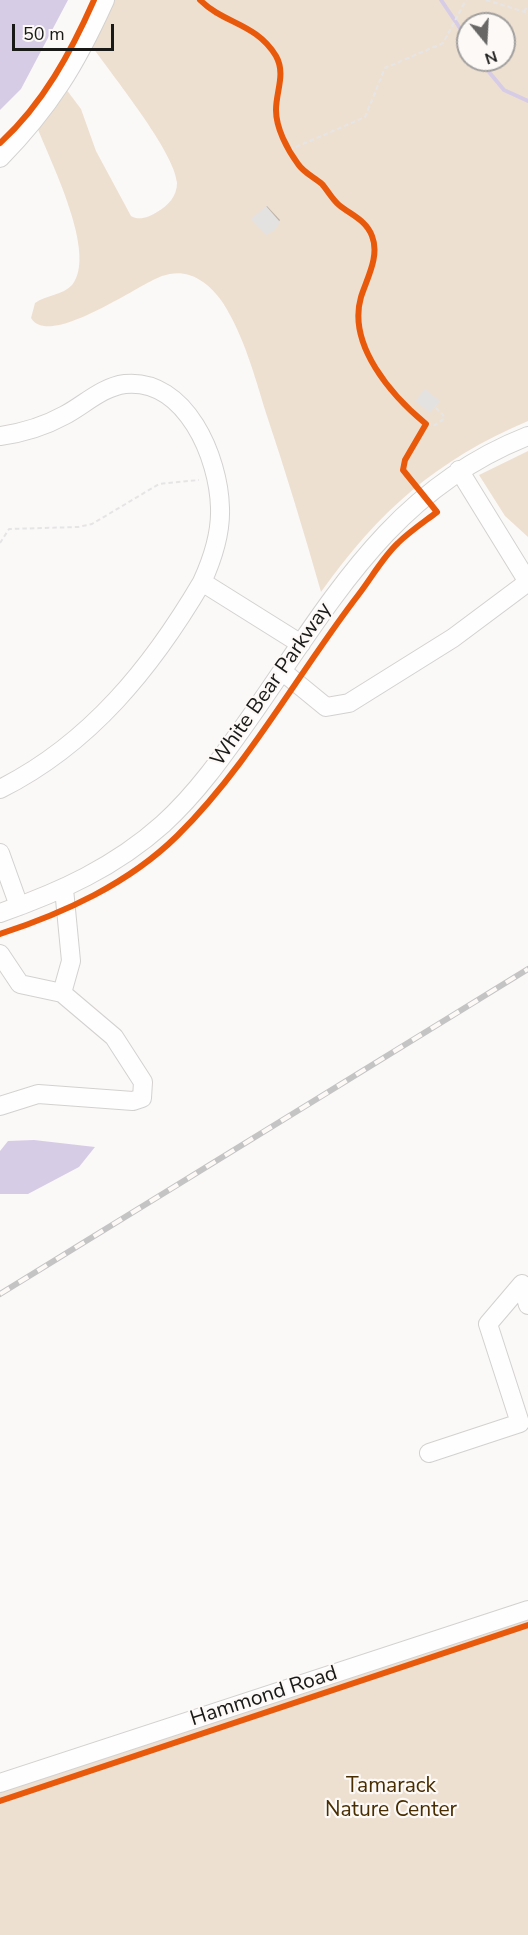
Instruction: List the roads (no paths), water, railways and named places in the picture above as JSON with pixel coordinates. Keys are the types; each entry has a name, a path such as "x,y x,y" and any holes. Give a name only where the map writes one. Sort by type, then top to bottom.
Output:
{"street":[{"path":"0,158 37,117 68,74 81,53 105,0"},
{"path":"0,436 56,420 110,388 128,384 146,385 167,395 187,415 205,444 217,480 220,508 219,529 213,556 202,582 141,671 100,719 53,758 0,789"},
{"name":"White Bear Parkway","path":"0,912 64,890 123,855 171,816 213,769 351,573 382,535 423,496 459,470 528,436"},
{"path":"282,671 326,707 349,703 453,638 528,582 459,470"},
{"path":"504,543 528,556"},
{"path":"202,582 301,644"},
{"path":"0,853 19,906"},
{"path":"62,993 71,961 64,890"},
{"path":"0,954 20,984 62,993 114,1037 143,1082 142,1098 133,1101 38,1094 0,1106"},
{"path":"429,1453 524,1424 488,1324 522,1284 528,1305"},
{"name":"Hammond Road","path":"0,1783 528,1610"}],"waterway":[{"path":"441,0 456,22"},
{"path":"489,72 504,90 528,101"}],"railway":[{"path":"0,1294 528,969"}],"park label":[{"name":"Tamarack Nature Center","path":"391,1799"}]}
